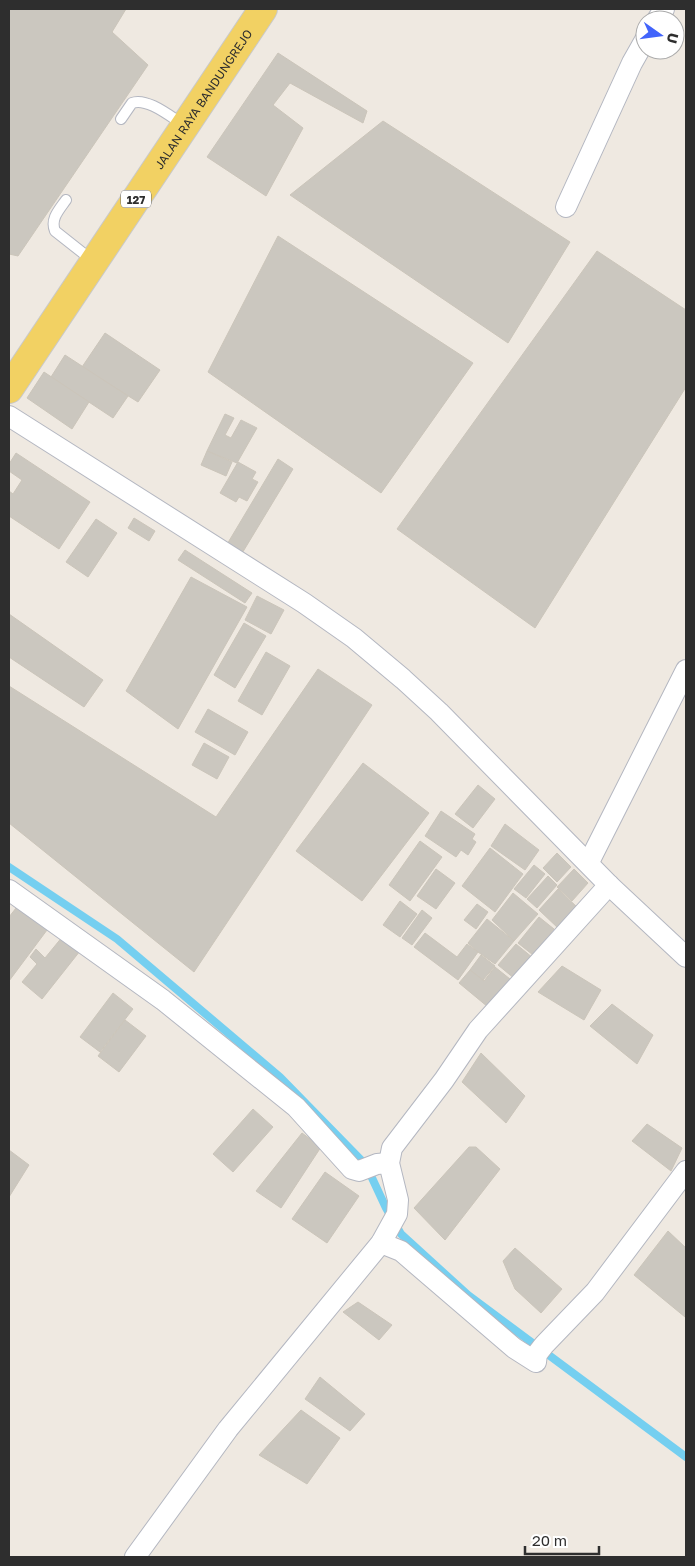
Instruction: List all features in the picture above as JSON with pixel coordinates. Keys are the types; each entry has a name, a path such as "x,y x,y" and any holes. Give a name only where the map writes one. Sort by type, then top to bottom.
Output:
{"main road":[{"name":"JALAN RAYA BANDUNGREJO","path":"9,389 263,9"}],"street":[{"path":"566,207 635,58"},
{"path":"9,416 304,603 354,638 439,712 589,862 609,885 686,957"},
{"path":"589,862 686,670"},
{"path":"9,890 163,1000 296,1107 352,1169 375,1166 392,1148 444,1080 478,1030 609,885"},
{"path":"135,1557 228,1429 389,1228 398,1200 375,1166"},
{"path":"389,1228 401,1251 514,1348 536,1362 541,1349 594,1292 686,1171"}],"lane":[{"path":"121,119 132,103 140,101 148,103 185,126"},
{"path":"66,200 53,219 52,226 55,232 94,262"}],"building":[{"path":"9,9 126,9 112,32 148,65 18,256 9,254"},
{"path":"278,53 367,111 363,123 290,83 273,105 303,128 266,196 207,157"},
{"path":"383,121 570,242 508,343 290,195"},
{"path":"278,236 473,363 381,493 208,372"},
{"path":"597,251 686,310 686,387 535,628 397,529"},
{"path":"105,333 160,370 138,402 82,367"},
{"path":"65,355 128,396 113,418 51,377"},
{"path":"44,372 89,402 72,429 27,398"},
{"path":"225,414 234,418 225,435 231,438 241,420 257,428 237,463 207,451"},
{"path":"207,451 232,462 226,476 201,465"},
{"path":"16,453 90,502 59,549 9,516 9,491 13,494 22,480 9,471 9,464"},
{"path":"278,459 293,469 241,555 226,546"},
{"path":"238,462 256,472 252,479 258,482 247,501 239,497 236,502 220,493"},
{"path":"134,518 155,531 149,541 128,528"},
{"path":"96,519 117,533 88,577 66,562"},
{"path":"185,550 252,593 245,603 178,560"},
{"path":"191,577 247,607 178,729 126,691"},
{"path":"257,596 284,610 271,634 245,620"},
{"path":"9,614 103,680 84,707 9,657"},
{"path":"244,623 266,636 235,688 214,675"},
{"path":"266,652 290,666 262,715 238,701"},
{"path":"318,669 372,705 194,972 9,823 9,686 216,817"},
{"path":"208,709 248,732 235,755 195,732"},
{"path":"204,743 229,757 217,779 192,765"},
{"path":"363,763 429,813 362,901 296,851"},
{"path":"478,785 495,799 473,828 455,814"},
{"path":"441,811 475,834 472,839 476,842 468,855 461,850 456,857 425,836"},
{"path":"505,824 539,850 525,870 491,846"},
{"path":"420,841 442,857 410,901 389,885"},
{"path":"490,848 523,874 495,912 462,886"},
{"path":"557,853 571,867 557,882 543,868"},
{"path":"534,865 545,874 526,898 514,889"},
{"path":"436,869 455,883 436,909 417,896"},
{"path":"574,869 588,883 572,901 557,887"},
{"path":"548,876 557,885 537,908 527,899"},
{"path":"558,889 578,908 559,929 539,910"},
{"path":"513,893 538,914 514,941 492,920"},
{"path":"400,901 417,914 400,937 383,925"},
{"path":"20,903 50,926 9,981 9,917"},
{"path":"477,904 488,912 476,929 464,920"},
{"path":"422,910 432,918 412,945 402,938"},
{"path":"539,917 554,929 533,955 518,943"},
{"path":"487,919 514,941 495,964 468,943"},
{"path":"425,933 457,957 467,944 478,952 458,980 414,947"},
{"path":"63,936 80,951 42,999 22,982 37,964 30,957 36,949 45,958"},
{"path":"516,944 533,958 515,979 498,965"},
{"path":"481,955 495,966 483,980 470,970"},
{"path":"562,966 601,990 584,1020 538,992"},
{"path":"495,967 510,979 488,1007 459,983 470,970 484,981"},
{"path":"113,993 133,1009 100,1052 80,1037"},
{"path":"612,1004 653,1035 637,1064 590,1026"},
{"path":"125,1020 146,1036 119,1072 98,1056"},
{"path":"481,1053 525,1096 506,1123 462,1082"},
{"path":"253,1109 273,1127 233,1172 213,1154"},
{"path":"647,1124 682,1148 671,1171 632,1141"},
{"path":"302,1133 321,1147 281,1208 256,1191"},
{"path":"469,1147 476,1147 500,1169 445,1240 414,1208"},
{"path":"9,1150 29,1165 9,1197"},
{"path":"325,1172 359,1196 327,1243 292,1219"},
{"path":"668,1231 686,1248 685,1317 634,1275"},
{"path":"515,1248 562,1289 541,1313 515,1289 503,1261"},
{"path":"358,1302 392,1325 379,1340 343,1312"},
{"path":"320,1377 365,1414 350,1431 305,1399"},
{"path":"301,1410 340,1438 307,1484 259,1455"}],"waterway":[{"path":"9,867 117,939 280,1077 366,1165 386,1208 401,1234 468,1295 686,1457"}]}
